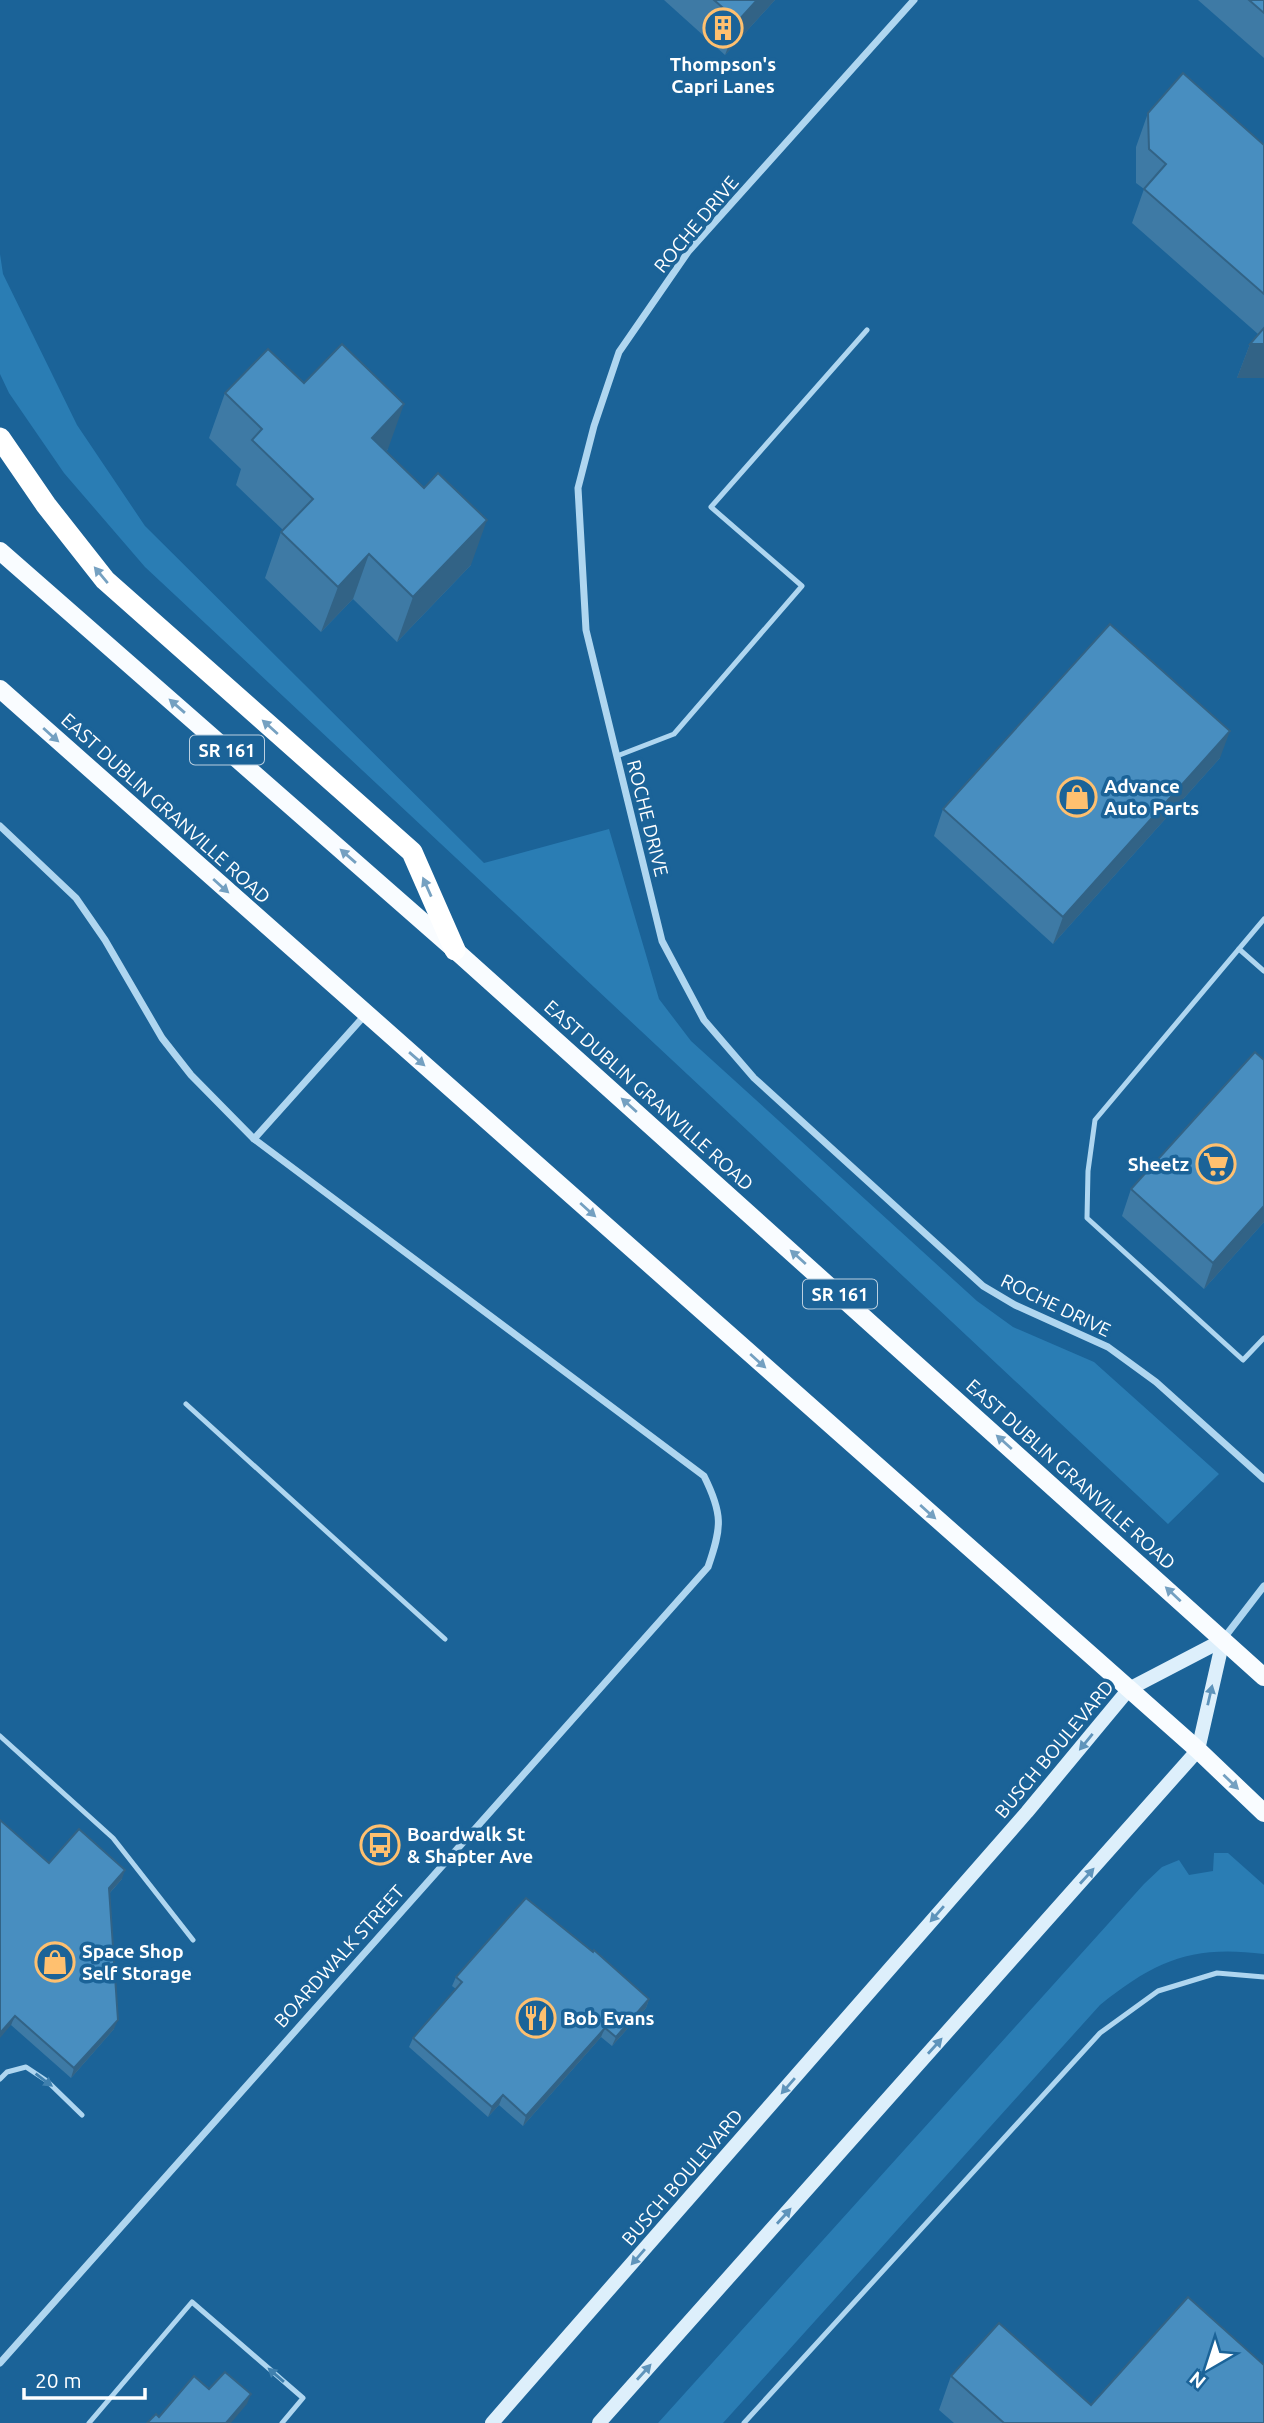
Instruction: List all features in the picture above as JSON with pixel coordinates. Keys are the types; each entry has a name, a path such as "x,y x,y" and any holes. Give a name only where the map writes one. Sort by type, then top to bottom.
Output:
{"highway":[{"path":"0,438 46,505 105,580 412,852 455,950"}],"main road":[{"name":"EAST DUBLIN GRANVILLE ROAD","path":"0,551 455,950 1264,1677"},
{"name":"EAST DUBLIN GRANVILLE ROAD","path":"0,690 1198,1750 1264,1813"},
{"name":"BUSCH BOULEVARD","path":"492,2423 1018,1822 1129,1689 1223,1640"},
{"path":"599,2423 1198,1750 1223,1640"}],"street":[{"name":"ROCHE DRIVE","path":"914,0 688,253 619,352 594,426 578,488 586,630 662,941 704,1020 754,1078 983,1286 1015,1305 1108,1346 1156,1382 1264,1479"},
{"path":"0,826 76,898 105,940 162,1038 191,1074 254,1139 366,1014"},
{"name":"BOARDWALK STREET","path":"0,2363 708,1567 720,1533 716,1500 704,1476 254,1139"},
{"path":"1223,1640 1264,1586"}],"lane":[{"path":"617,756 674,734 802,586 710,507 867,330"},
{"path":"1264,919 1095,1120 1088,1171 1087,1218 1243,1360 1264,1338"},
{"path":"1239,949 1264,971"},
{"path":"186,1404 444,1640"},
{"path":"0,1736 113,1839 193,1940"},
{"path":"744,2423 1100,2033 1158,1991 1217,1973 1264,1977"},
{"path":"0,2079 6,2072 26,2067 47,2081 82,2115"},
{"path":"89,2423 192,2302 303,2398 282,2423"}],"shaded area":[{"path":"0,254 3,274 77,425 145,526 484,863 609,829 659,999 691,1041 977,1301 1013,1327 1094,1362 1219,1474 1168,1524 145,567 64,473 9,393 0,374"},
{"path":"1214,1853 1228,1853 1264,1885 1264,1954 1216,1952 1176,1959 1139,1977 1100,2005 723,2423 658,2423 1144,1884 1162,1867 1179,1860 1189,1875 1213,1871"}],"building":[{"path":"714,0 757,0 738,21"},
{"path":"1249,0 1264,0 1264,13"},
{"path":"1183,73 1264,145 1264,294 1144,189 1166,164 1149,149 1148,113"},
{"path":"1264,328 1264,344 1250,344"},
{"path":"342,344 404,404 372,438 424,488 438,473 487,520 413,597 369,554 338,587 281,532 313,499 252,440 262,429 225,393 268,349 304,383"},
{"name":"Advance Auto Parts","path":"1110,624 1230,731 1063,917 943,809"},
{"name":"Sheetz","path":"1255,1052 1264,1060 1264,1206 1213,1263 1131,1189"},
{"name":"Space Shop Self Storage","path":"0,1820 49,1863 79,1829 125,1870 109,1888 118,2020 74,2068 15,2016 0,2033"},
{"name":"Bob Evans","path":"526,1898 593,1952 594,1950 649,1999 616,2037 605,2028 526,2116 503,2095 492,2107 413,2038 462,1982 456,1977"},
{"path":"1188,2297 1264,2365 1264,2423 1004,2423 951,2376 999,2323 1091,2405"},
{"path":"225,2372 251,2394 226,2423 147,2423 156,2414 159,2417 194,2376 209,2389"}],"place":[{"name":"Thompson's Capri Lanes","path":"723,28"},
{"name":"Advance Auto Parts","path":"1077,797"},
{"name":"Sheetz","path":"1216,1164"},
{"name":"Boardwalk St & Shapter Ave","path":"380,1845"},
{"name":"Space Shop Self Storage","path":"55,1962"},
{"name":"Bob Evans","path":"536,2018"}]}
